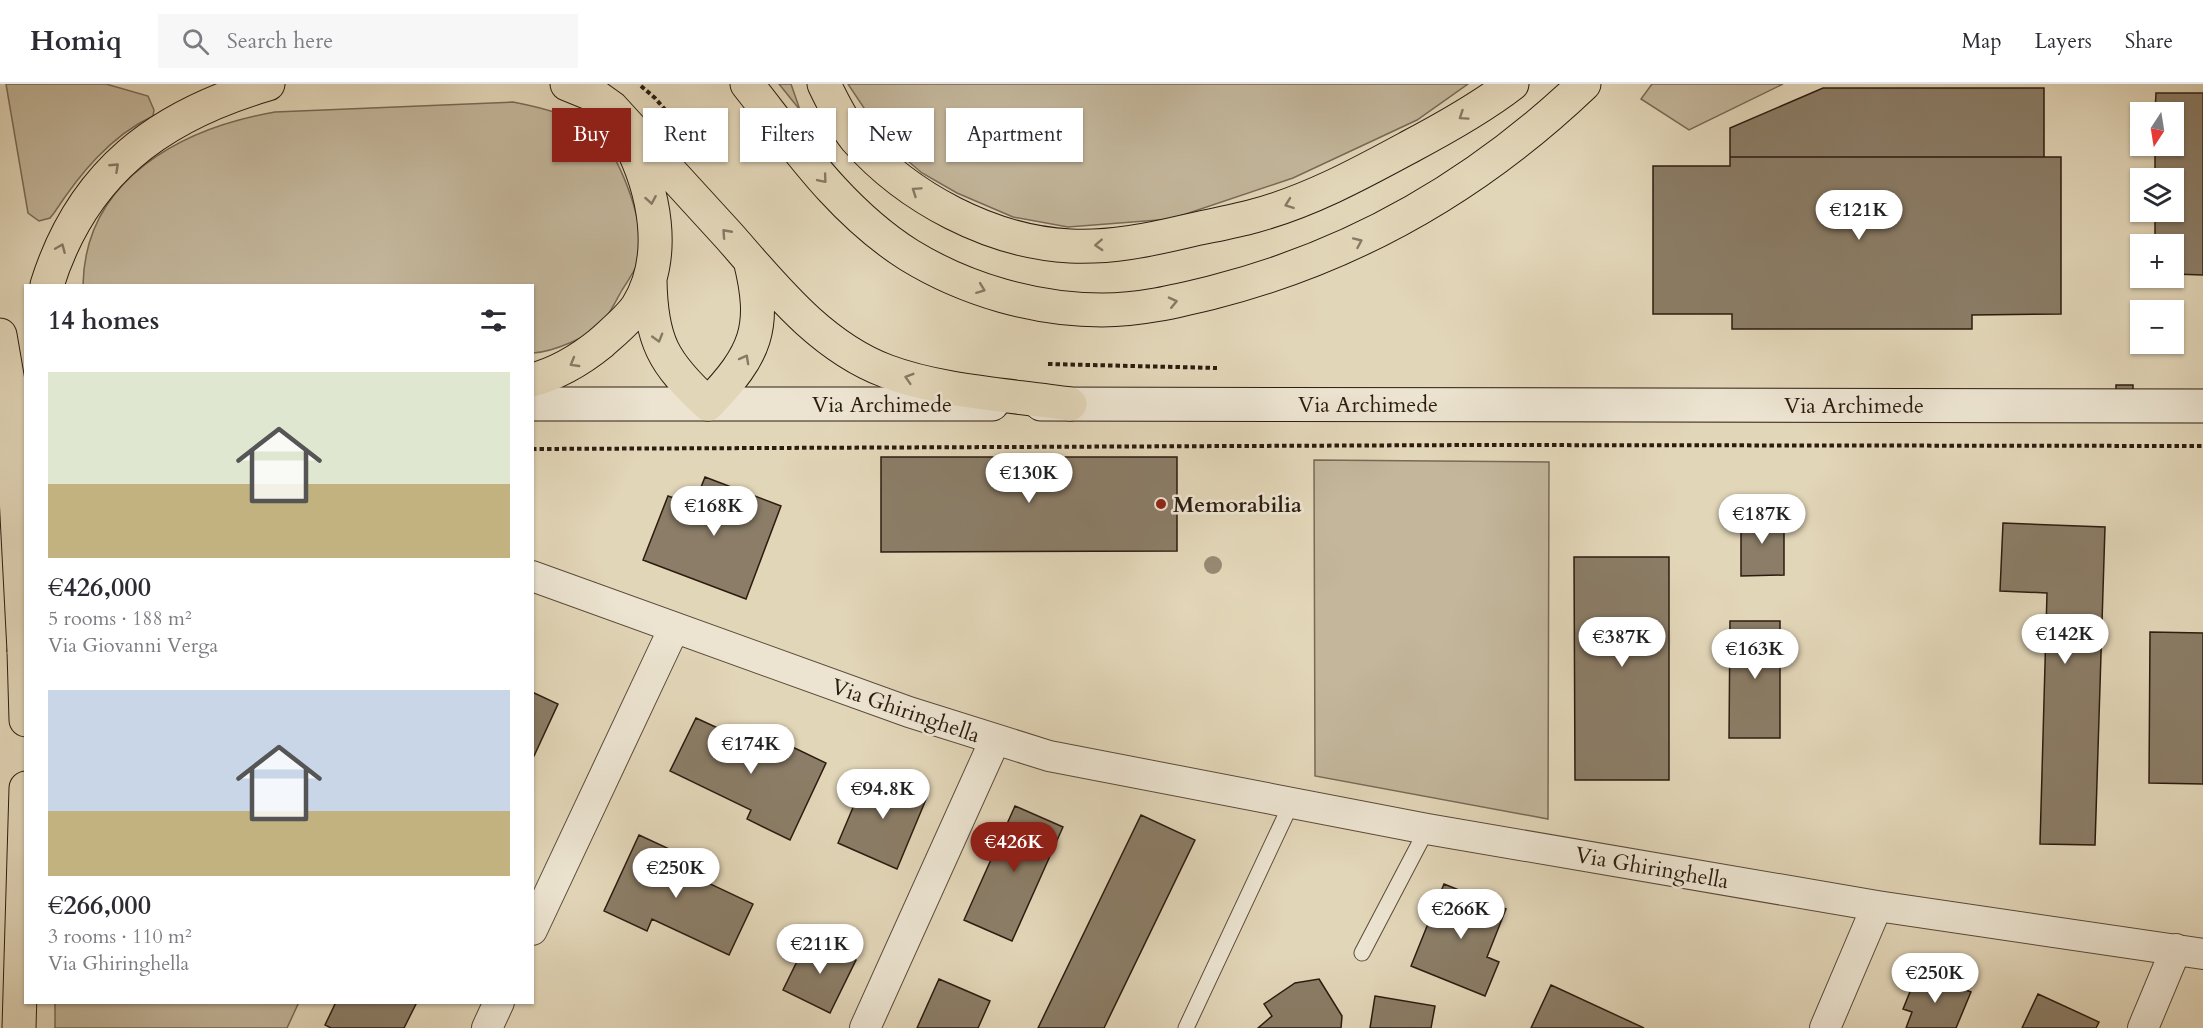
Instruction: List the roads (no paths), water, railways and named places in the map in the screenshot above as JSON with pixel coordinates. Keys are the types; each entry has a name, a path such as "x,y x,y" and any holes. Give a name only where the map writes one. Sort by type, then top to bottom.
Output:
{"main road":[{"path":"47,284 79,213 94,188 138,146 203,107 268,84"},
{"path":"567,84 594,95 612,108"},
{"path":"747,84 847,206 887,240 911,256 940,272 999,296 1069,309 1102,310 1168,304 1231,288 1319,259 1383,231 1473,176 1530,132 1584,84"},
{"path":"824,84 854,137 877,161 916,191 992,229 1058,245 1080,246 1159,238 1255,216 1320,193 1434,134 1512,84"},
{"path":"631,129 817,330 884,370 920,381 1070,404"},
{"path":"631,149 649,187 655,218 650,280 651,310 662,352 678,377 708,404 736,374 749,352 756,325 758,295 749,259"},
{"path":"534,379 566,368 614,332 636,308 650,280"},
{"path":"0,335 12,407 24,651"},
{"path":"12,407 24,361"},
{"path":"19,1028 24,857"}],"street":[{"name":"Via Archimede","path":"534,404 2203,406"},
{"name":"Via Ghiringhella","path":"534,577 994,740 1049,756 1427,829 1877,906 2189,951"},
{"path":"534,926 674,628"},
{"path":"865,1028 994,740"},
{"path":"1825,1028 1877,906"},
{"path":"2143,1028 2189,951"},
{"path":"486,1028 498,1004"}],"lane":[{"path":"1186,1028 1291,804"},
{"path":"1362,953 1427,829"}],"place":[{"name":"Memorabilia","path":"1161,504"}]}
